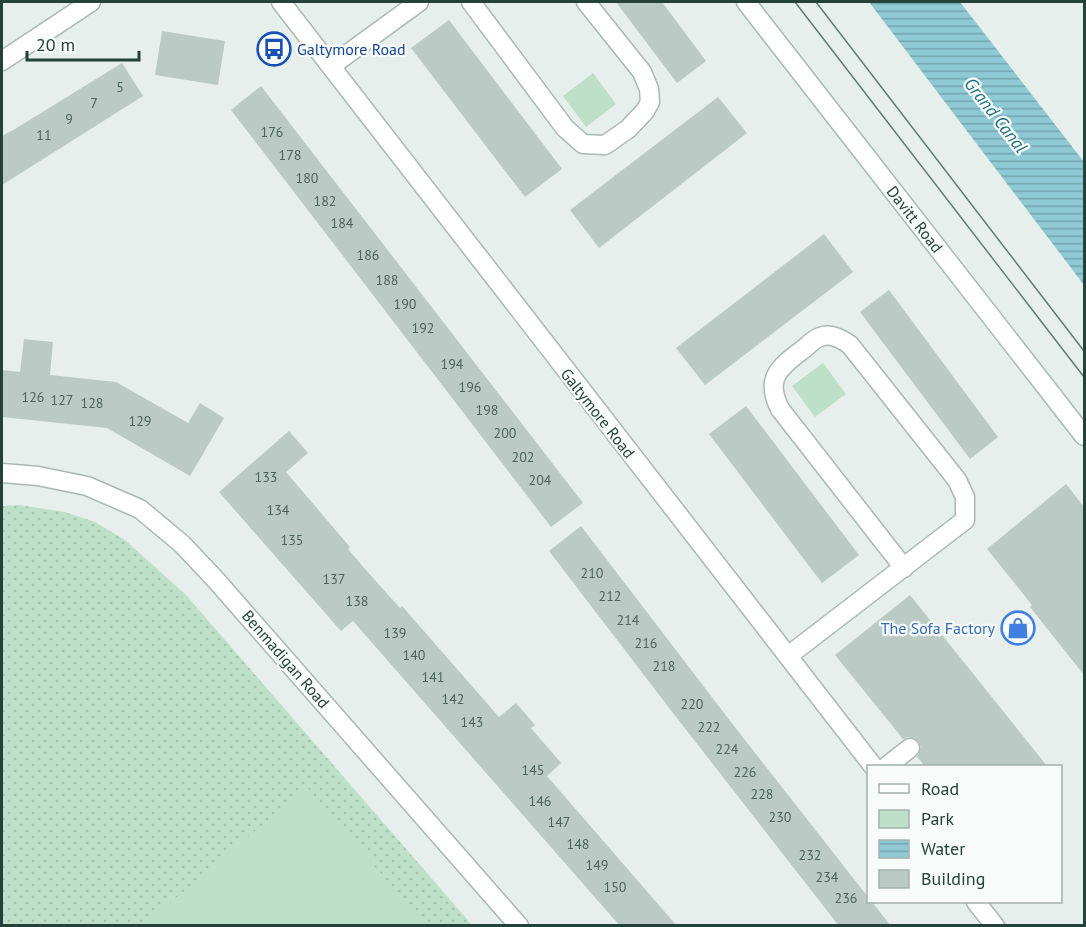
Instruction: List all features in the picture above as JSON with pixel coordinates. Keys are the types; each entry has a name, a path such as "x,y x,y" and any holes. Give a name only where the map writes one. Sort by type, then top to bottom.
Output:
{"street":[{"path":"2,61 91,2"},
{"name":"Galtymore Road","path":"281,2 872,765"},
{"path":"331,66 419,2"},
{"path":"471,2 565,128 583,144 605,145 628,129 645,111 650,102 649,89 642,72 586,2"},
{"name":"Davitt Road","path":"746,2 1084,436"},
{"path":"788,656 904,568 965,520 965,497 957,480 850,345 838,336 821,336 781,366 775,380 773,396 780,409 904,568"},
{"name":"Benmadigan Road","path":"2,473 38,476 87,486 140,510 182,544 223,587 519,926"},
{"path":"887,765 910,748"},
{"path":"977,903 994,926"}],"green space":[{"path":"593,73 616,104 586,127 563,96"},
{"path":"823,363 846,394 815,417 792,386"},
{"path":"19,505 65,512 95,522 125,540 186,595 472,925 2,925 2,506"},
{"path":"307,787 425,925 144,925"}],"water":[{"name":"Grand Canal","path":"869,2 960,2 1084,162 1084,285"}],"building":[{"path":"616,2 662,2 706,61 677,83"},
{"path":"449,20 562,169 525,197 411,48"},
{"path":"162,31 225,41 218,85 155,75"},
{"path":"122,63 143,96 2,185 2,136"},
{"path":"261,86 583,503 551,527 231,110"},
{"path":"718,97 747,133 599,248 570,210"},
{"path":"824,234 853,272 705,385 676,348"},
{"path":"889,290 998,437 970,459 860,312"},
{"path":"24,339 53,342 50,375 116,382 188,423 200,403 224,418 190,476 107,428 2,417 2,370 20,372"},
{"path":"746,406 859,555 822,583 709,434"},
{"path":"289,431 308,453 286,472 350,547 348,549 365,569 400,608 402,606 499,717 516,703 535,725 531,728 561,763 547,776 677,926 620,926 353,621 341,631 219,492"},
{"path":"1066,484 1084,507 1084,675 987,549"},
{"path":"581,526 867,896 867,903 873,903 891,926 839,926 549,551"},
{"path":"910,595 1046,765 924,765 917,757 921,747 918,741 909,737 903,739 835,655"}],"tram line":[{"path":"795,2 1084,377"},
{"path":"816,2 1084,351"}],"place":[{"name":"Galtymore Road","path":"274,49"},
{"name":"The Sofa Factory","path":"1018,628"}]}
